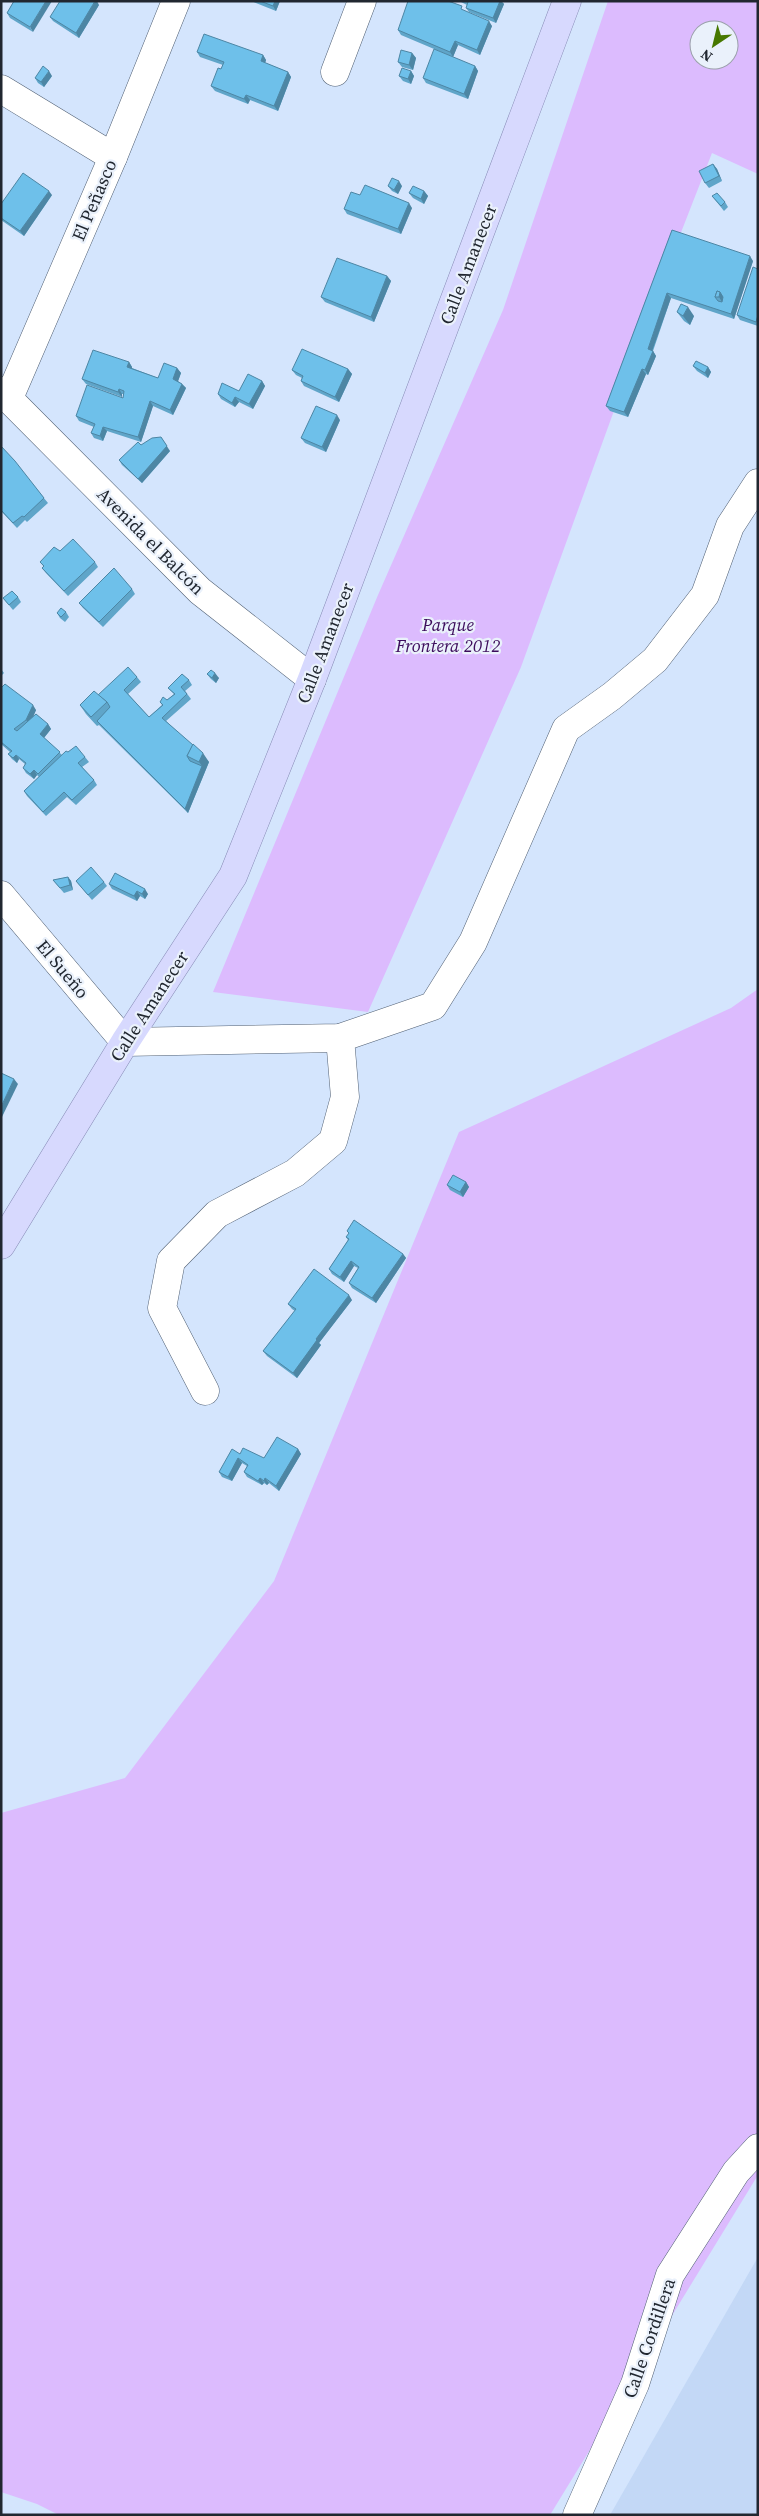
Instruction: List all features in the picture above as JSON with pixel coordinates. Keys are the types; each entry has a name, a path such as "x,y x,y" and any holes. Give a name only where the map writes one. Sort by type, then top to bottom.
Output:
{"main road":[{"name":"Calle Amanecer","path":"1,1245 125,1042 233,876 312,679 567,1"}],"street":[{"name":"El Peñasco","path":"5,394 113,157 176,1"},
{"path":"335,72 362,1"},
{"path":"1,89 113,157"},
{"name":"Avenida el Balcón","path":"5,394 200,591 312,679"},
{"path":"125,1042 340,1038 433,1006 473,942 566,729 612,696 655,660 705,595 730,526 758,483"},
{"name":"El Sueño","path":"1,895 125,1042"},
{"path":"205,1391 162,1308 171,1261 217,1214 294,1173 333,1141 345,1097 340,1038"},
{"name":"Calle Cordillera","path":"577,2515 635,2384 670,2275 736,2172 758,2148"}],"shaded area":[{"path":"758,2257 758,2515 610,2515"}],"green space":[{"name":"Parque Frontera 2012","path":"608,1 758,1 758,174 712,153 648,317 521,667 368,1012 213,992 378,595 503,310"},
{"path":"758,989 758,2175 550,2515 59,2515 37,2504 1,2492 1,1813 125,1778 274,1581 459,1132 731,1008"}],"building":[{"path":"14,1 46,1 30,27 7,13"},
{"path":"60,1 95,1 76,33 50,17"},
{"path":"260,1 275,1 273,6"},
{"path":"408,1 448,1 462,6 461,9 489,21 477,50 455,41 450,52 398,30"},
{"path":"466,1 500,1 493,18 466,8 468,2"},
{"path":"204,34 263,55 261,61 288,72 274,106 246,95 244,99 211,86 218,68 221,69 224,62 197,52"},
{"path":"434,49 475,66 464,94 423,78"},
{"path":"401,50 412,53 409,65 398,62"},
{"path":"43,66 49,71 41,82 35,78"},
{"path":"402,68 411,71 408,79 399,76"},
{"path":"713,164 719,176 705,183 699,171"},
{"path":"23,173 49,191 20,231 1,218 1,204"},
{"path":"392,178 399,181 394,190 388,186"},
{"path":"365,185 409,203 398,229 344,209 351,192 360,195"},
{"path":"413,186 424,191 421,199 409,193"},
{"path":"717,193 725,202 721,206 712,196"},
{"path":"672,230 750,256 731,314 667,293 648,349 653,351 645,370 642,369 624,412 606,406","holes":["717,291 723,297 722,302 718,301 715,297"]},
{"path":"337,258 387,276 371,317 321,297"},
{"path":"753,267 758,269 758,315 756,322 737,315"},
{"path":"717,291 720,292 719,297 715,297"},
{"path":"681,304 688,307 683,316 677,312"},
{"path":"302,349 348,369 335,397 301,381 303,376 292,370"},
{"path":"93,350 129,362 127,367 158,378 164,363 177,368 173,379 182,384 170,410 150,401 138,437 103,427 100,436 91,433 95,424 76,416 87,385 123,398 124,391 119,389 118,392 82,379"},
{"path":"696,361 708,367 705,373 693,366"},
{"path":"248,374 262,381 249,404 235,397 232,403 218,394 222,383 239,391"},
{"path":"316,406 337,415 322,447 301,438"},
{"path":"161,437 167,446 138,479 119,460 138,442 141,445 152,438"},
{"path":"1,446 44,498 24,517 22,516 13,523 1,510"},
{"path":"73,539 95,562 64,591 42,568 44,566 40,562 54,547 60,551"},
{"path":"114,568 132,589 99,622 79,603"},
{"path":"12,591 18,597 9,605 3,598"},
{"path":"61,608 66,612 61,617 57,613"},
{"path":"128,667 137,677 124,690 149,717 163,705 160,702 163,697 167,700 175,694 168,688 182,674 189,680 181,687 187,694 162,718 193,745 187,756 190,761 202,766 185,809 97,721 110,707 98,695"},
{"path":"211,670 215,673 212,678 207,674"},
{"path":"5,684 33,705 26,720 14,729 17,731 36,714 48,724 40,734 60,752 38,774 34,770 30,774 23,768 26,763 16,755 13,758 8,754 12,751 1,742 1,688"},
{"path":"94,691 107,702 91,717 80,705"},
{"path":"193,744 203,753 199,762 187,756"},
{"path":"76,746 85,757 78,763 94,780 72,800 64,792 43,812 24,791 66,751 68,752"},
{"path":"91,867 104,882 88,895 76,881"},
{"path":"115,873 145,889 142,894 137,891 134,896 109,884"},
{"path":"68,877 70,885 60,888 53,880"},
{"path":"1,1073 14,1079 1,1107"},
{"path":"453,1175 466,1182 460,1192 447,1185"},
{"path":"354,1220 403,1254 372,1298 349,1283 359,1267 351,1261 340,1277 329,1269 349,1239 346,1237 349,1233 347,1231"},
{"path":"314,1269 349,1295 293,1373 263,1351 296,1309 288,1304"},
{"path":"277,1437 298,1449 276,1486 265,1478 264,1481 260,1478 258,1481 244,1472 248,1465 238,1458 228,1477 219,1472 232,1449 240,1454 243,1448 264,1458"}]}
